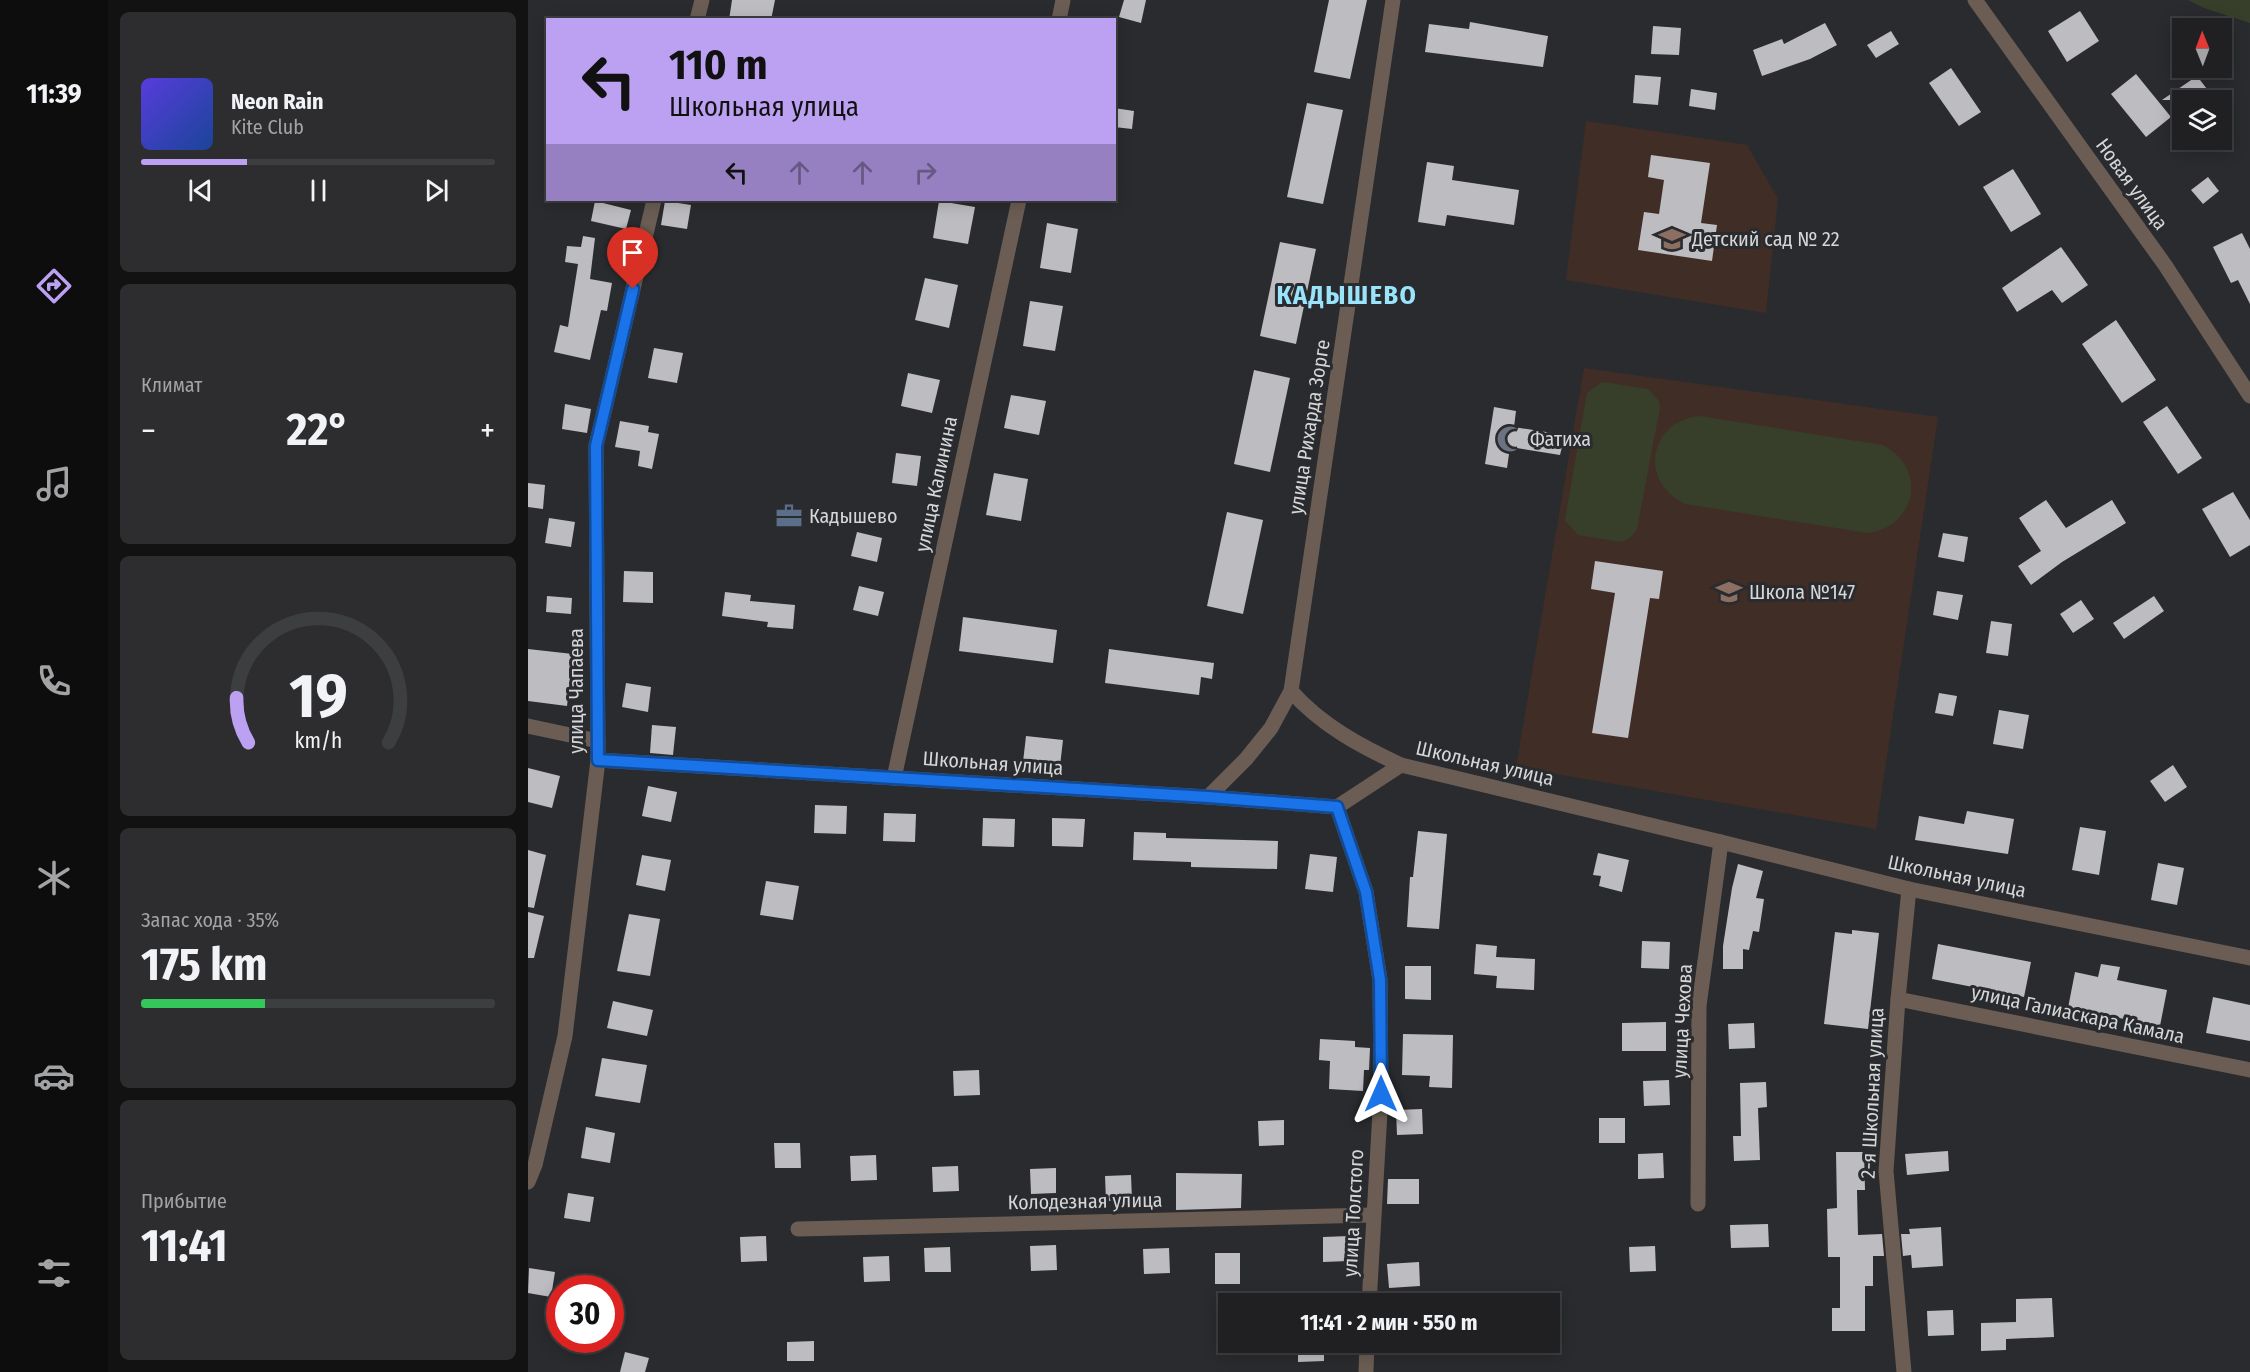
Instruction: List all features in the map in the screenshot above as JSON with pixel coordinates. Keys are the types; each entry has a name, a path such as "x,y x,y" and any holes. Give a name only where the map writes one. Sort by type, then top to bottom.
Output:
{"street":[{"path":"698,18 702,0"},
{"path":"1059,18 1063,0"},
{"name":"улица Рихарда Зорге","path":"1208,797 1246,759 1271,728 1291,691 1393,0"},
{"name":"Новая улица","path":"1975,0 2165,265 2250,396"},
{"name":"улица Чапаева","path":"528,1182 535,1165 565,1036 598,760 596,446 654,201"},
{"name":"улица Калинина","path":"894,778 1019,201"},
{"path":"1291,691 1306,708 1335,730 1366,749 1401,765"},
{"path":"528,726 598,741"},
{"name":"Школьная улица","path":"598,760 1337,807 1401,765 1909,889 2250,958"},
{"name":"улица Толстого","path":"1337,807 1366,892 1380,980 1381,1094 1369,1293"},
{"name":"улица Чехова","path":"1698,1204 1699,1006 1721,842"},
{"name":"2-я Школьная улица","path":"1904,1372 1886,1171 1898,999 1909,889"},
{"name":"улица Галиаскара Камала","path":"1898,999 2250,1070"},
{"name":"Колодезная улица","path":"798,1229 1373,1215"},
{"path":"1366,1372 1367,1353"}],"shaded area":[{"name":"Детский сад № 22","path":"1586,121 1747,145 1778,199 1766,313 1566,280"},
{"name":"Школа №147","path":"1584,368 1938,417 1876,829 1516,767"}],"green space":[{"path":"2188,0 2250,0 2250,23 2204,8"},
{"path":"1602,382 1648,389 1659,401 1660,407 1637,529 1631,537 1622,542 1578,535 1565,520 1587,393"},
{"path":"1699,416 1882,445 1896,455 1906,467 1911,480 1911,494 1906,508 1898,519 1885,528 1868,533 1685,504 1670,494 1661,482 1656,468 1656,454 1660,441 1669,429 1682,421"}],"building":[{"path":"732,0 775,0 771,18 729,18"},
{"path":"1124,0 1146,0 1141,23 1119,17"},
{"path":"1329,0 1367,0 1350,79 1314,72"},
{"path":"2080,11 2099,41 2067,62 2048,31"},
{"path":"1470,22 1548,36 1543,67 1425,52 1429,24 1469,29"},
{"path":"1825,23 1837,45 1810,59 1762,76 1753,50 1782,39 1784,44"},
{"path":"1653,26 1681,28 1679,55 1651,54"},
{"path":"1891,31 1899,44 1876,58 1867,45"},
{"path":"1951,68 1981,112 1959,126 1929,83"},
{"path":"2136,74 2171,117 2146,137 2111,94"},
{"path":"1635,75 1661,77 1658,105 1633,103"},
{"path":"2194,78 2199,78 2208,90 2177,90"},
{"path":"1691,89 1717,93 1715,110 1689,106"},
{"path":"2172,93 2172,100 2162,100"},
{"path":"1307,103 1343,110 1323,204 1287,197"},
{"path":"1116,108 1134,111 1132,129 1116,127"},
{"path":"1651,155 1710,163 1701,223 1717,225 1712,261 1638,250 1644,212 1659,214 1664,180 1648,177"},
{"path":"1427,162 1454,166 1452,180 1519,190 1514,225 1447,215 1445,226 1418,222"},
{"path":"2013,169 2041,214 2011,232 1983,187"},
{"path":"2208,177 2219,191 2203,204 2191,190"},
{"path":"595,201 631,210 626,229 591,221"},
{"path":"665,201 691,205 687,229 661,225"},
{"path":"939,201 975,207 968,244 933,238"},
{"path":"1047,223 1078,229 1071,273 1040,268"},
{"path":"2242,233 2250,249 2250,304 2238,280 2231,283 2213,247"},
{"path":"583,236 595,238 590,279 612,283 607,311 601,310 590,360 554,352 560,325 568,327 578,264 565,262 567,246 581,247"},
{"path":"1280,242 1316,249 1296,344 1260,336"},
{"path":"2061,247 2088,285 2062,303 2052,290 2017,312 2002,288"},
{"path":"925,278 958,285 949,328 915,320"},
{"path":"1030,301 1063,306 1055,351 1023,346"},
{"path":"2116,320 2156,380 2122,403 2082,344"},
{"path":"654,348 683,353 677,383 648,378"},
{"path":"1254,370 1290,378 1270,472 1234,464"},
{"path":"908,373 940,380 932,413 901,406"},
{"path":"1011,395 1046,401 1039,435 1004,428"},
{"path":"565,404 591,409 587,433 562,429"},
{"path":"2167,406 2202,458 2178,474 2143,422"},
{"name":"Фатиха","path":"1494,407 1516,411 1514,427 1565,435 1560,455 1510,447 1507,468 1485,464"},
{"path":"620,421 649,426 648,432 659,434 652,469 638,466 640,451 615,447"},
{"path":"896,453 921,456 917,486 892,483"},
{"path":"994,473 1028,479 1021,521 986,515"},
{"path":"528,483 545,485 543,509 528,507"},
{"path":"2233,492 2250,520 2250,545 2230,557 2202,509"},
{"path":"2046,500 2066,528 2112,500 2126,523 2062,562 2031,585 2018,566 2041,551 2019,518"},
{"path":"1227,512 1263,520 1243,614 1207,606"},
{"path":"549,518 575,522 571,547 545,543"},
{"path":"857,532 882,538 877,562 851,556"},
{"path":"1943,533 1968,537 1964,562 1938,557"},
{"path":"1595,561 1663,571 1659,599 1650,598 1628,738 1592,733 1615,593 1591,589"},
{"path":"624,571 653,572 653,603 623,602"},
{"path":"859,586 884,592 878,616 853,610"},
{"path":"1937,591 1963,595 1958,620 1933,615"},
{"path":"725,592 751,595 750,601 795,605 793,629 767,627 768,622 722,616"},
{"path":"547,596 572,598 571,614 546,612"},
{"path":"2154,596 2164,611 2124,639 2113,623"},
{"path":"2081,600 2094,619 2073,633 2060,614"},
{"path":"963,617 1057,630 1053,663 959,651"},
{"path":"1991,621 2012,624 2008,656 1986,653"},
{"path":"528,649 573,654 567,706 528,701"},
{"path":"1109,649 1214,663 1212,679 1201,677 1199,695 1105,683"},
{"path":"626,683 651,687 648,712 622,707"},
{"path":"1939,693 1957,696 1953,716 1935,713"},
{"path":"1999,710 2029,715 2023,749 1993,744"},
{"path":"652,725 676,727 673,755 650,753"},
{"path":"1026,736 1063,740 1060,766 1023,762"},
{"path":"2173,765 2187,787 2165,802 2150,781"},
{"path":"528,768 560,776 552,808 528,802"},
{"path":"648,786 677,792 671,822 642,816"},
{"path":"815,805 847,806 846,834 814,833"},
{"path":"1967,811 2014,819 2008,854 1915,840 1919,816 1964,824"},
{"path":"884,813 916,814 915,842 883,841"},
{"path":"983,818 1015,819 1014,847 982,846"},
{"path":"1052,818 1085,819 1083,847 1052,846"},
{"path":"2080,827 2106,831 2099,875 2072,870"},
{"path":"1418,831 1447,834 1439,929 1407,927 1410,877 1413,877"},
{"path":"1134,832 1166,833 1166,838 1278,841 1277,869 1191,867 1191,862 1133,860"},
{"path":"528,850 546,855 534,908 528,907"},
{"path":"1598,853 1629,860 1622,892 1599,886 1601,876 1593,875"},
{"path":"1310,854 1337,857 1333,892 1305,889"},
{"path":"642,855 671,860 665,891 636,885"},
{"path":"2158,863 2184,868 2177,905 2151,900"},
{"path":"1738,864 1763,871 1756,898 1764,899 1759,932 1753,931 1749,950 1743,949 1743,969 1723,969 1723,946"},
{"path":"766,881 799,886 793,920 760,915"},
{"path":"528,912 544,916 534,958 528,958"},
{"path":"629,914 660,919 650,976 617,971"},
{"path":"1852,930 1879,933 1868,1029 1824,1024 1835,932 1852,934"},
{"path":"1642,941 1670,942 1669,969 1641,968"},
{"path":"1476,944 1497,946 1496,957 1535,959 1534,990 1496,988 1497,976 1474,974"},
{"path":"1938,944 2031,962 2024,997 1932,979"},
{"path":"2101,964 2120,967 2117,980 2167,990 2160,1026 2068,1008 2075,972 2098,977"},
{"path":"1405,966 1431,966 1431,1000 1405,999"},
{"path":"2213,997 2250,1005 2250,1041 2206,1033"},
{"path":"613,1001 653,1010 647,1036 607,1028"},
{"path":"1666,1022 1666,1051 1622,1051 1622,1023"},
{"path":"1754,1023 1755,1048 1729,1049 1728,1024"},
{"path":"1403,1034 1453,1035 1452,1088 1429,1087 1430,1076 1402,1075"},
{"path":"1320,1039 1355,1041 1355,1047 1370,1048 1369,1070 1364,1070 1363,1091 1329,1089 1330,1061 1319,1060"},
{"path":"602,1058 647,1065 640,1103 595,1096"},
{"path":"979,1070 980,1095 954,1096 953,1071"},
{"path":"1669,1080 1670,1105 1644,1106 1643,1081"},
{"path":"1766,1082 1767,1107 1758,1108 1760,1160 1734,1161 1733,1136 1741,1136 1740,1083"},
{"path":"1422,1109 1423,1134 1397,1135 1396,1110"},
{"path":"1599,1118 1625,1118 1625,1143 1599,1143"},
{"path":"1284,1120 1284,1145 1259,1146 1258,1121"},
{"path":"586,1127 615,1133 610,1163 581,1158"},
{"path":"774,1143 800,1143 801,1168 775,1168"},
{"path":"1948,1151 1949,1171 1907,1175 1905,1154"},
{"path":"1836,1152 1864,1152 1865,1190 1857,1190 1858,1235 1882,1234 1884,1256 1873,1256 1873,1286 1865,1286 1865,1331 1832,1331 1832,1308 1840,1308 1840,1257 1828,1257 1827,1209 1837,1208"},
{"path":"1663,1153 1664,1178 1638,1179 1638,1154"},
{"path":"876,1155 877,1180 851,1181 850,1156"},
{"path":"958,1166 959,1191 933,1192 932,1167"},
{"path":"1056,1168 1056,1193 1031,1194 1030,1169"},
{"path":"1176,1173 1242,1174 1241,1208 1176,1210"},
{"path":"1131,1175 1132,1200 1106,1201 1105,1176"},
{"path":"1388,1179 1419,1179 1419,1204 1387,1204"},
{"path":"568,1193 594,1197 590,1222 564,1218"},
{"path":"1768,1224 1769,1247 1731,1248 1730,1225"},
{"path":"1941,1227 1943,1266 1912,1268 1911,1255 1903,1256 1901,1234 1910,1234 1909,1229"},
{"path":"766,1236 767,1261 741,1262 740,1237"},
{"path":"1349,1236 1349,1261 1323,1262 1323,1237"},
{"path":"1056,1245 1057,1270 1031,1271 1030,1246"},
{"path":"1655,1246 1656,1271 1630,1272 1629,1247"},
{"path":"950,1247 951,1272 925,1272 924,1248"},
{"path":"1169,1248 1170,1273 1144,1274 1143,1249"},
{"path":"1215,1253 1240,1253 1240,1284 1215,1284"},
{"path":"889,1256 890,1281 864,1282 863,1257"},
{"path":"1419,1262 1420,1286 1389,1288 1387,1264"},
{"path":"529,1268 555,1272 555,1275 546,1275 546,1296 528,1293"},
{"path":"2052,1298 2054,1337 2006,1339 2006,1350 1981,1351 1981,1323 2016,1322 2016,1299"},
{"path":"1953,1310 1954,1335 1928,1336 1927,1311"},
{"path":"814,1341 814,1361 787,1361 787,1342"},
{"path":"625,1352 649,1358 645,1372 620,1372"},
{"path":"1298,1353 1324,1353 1324,1361 1298,1362"}],"place":[{"name":"Детский сад № 22","path":"1672,239"},
{"name":"Фатиха","path":"1510,439"},
{"name":"Кадышево","path":"789,516"},
{"name":"Школа №147","path":"1729,592"}],"district":[{"name":"КАДЫШЕВО","path":"1347,295"}],"route":[{"path":"633,289 596,446 598,760 1337,807 1366,892 1380,980 1381,1094"}]}
